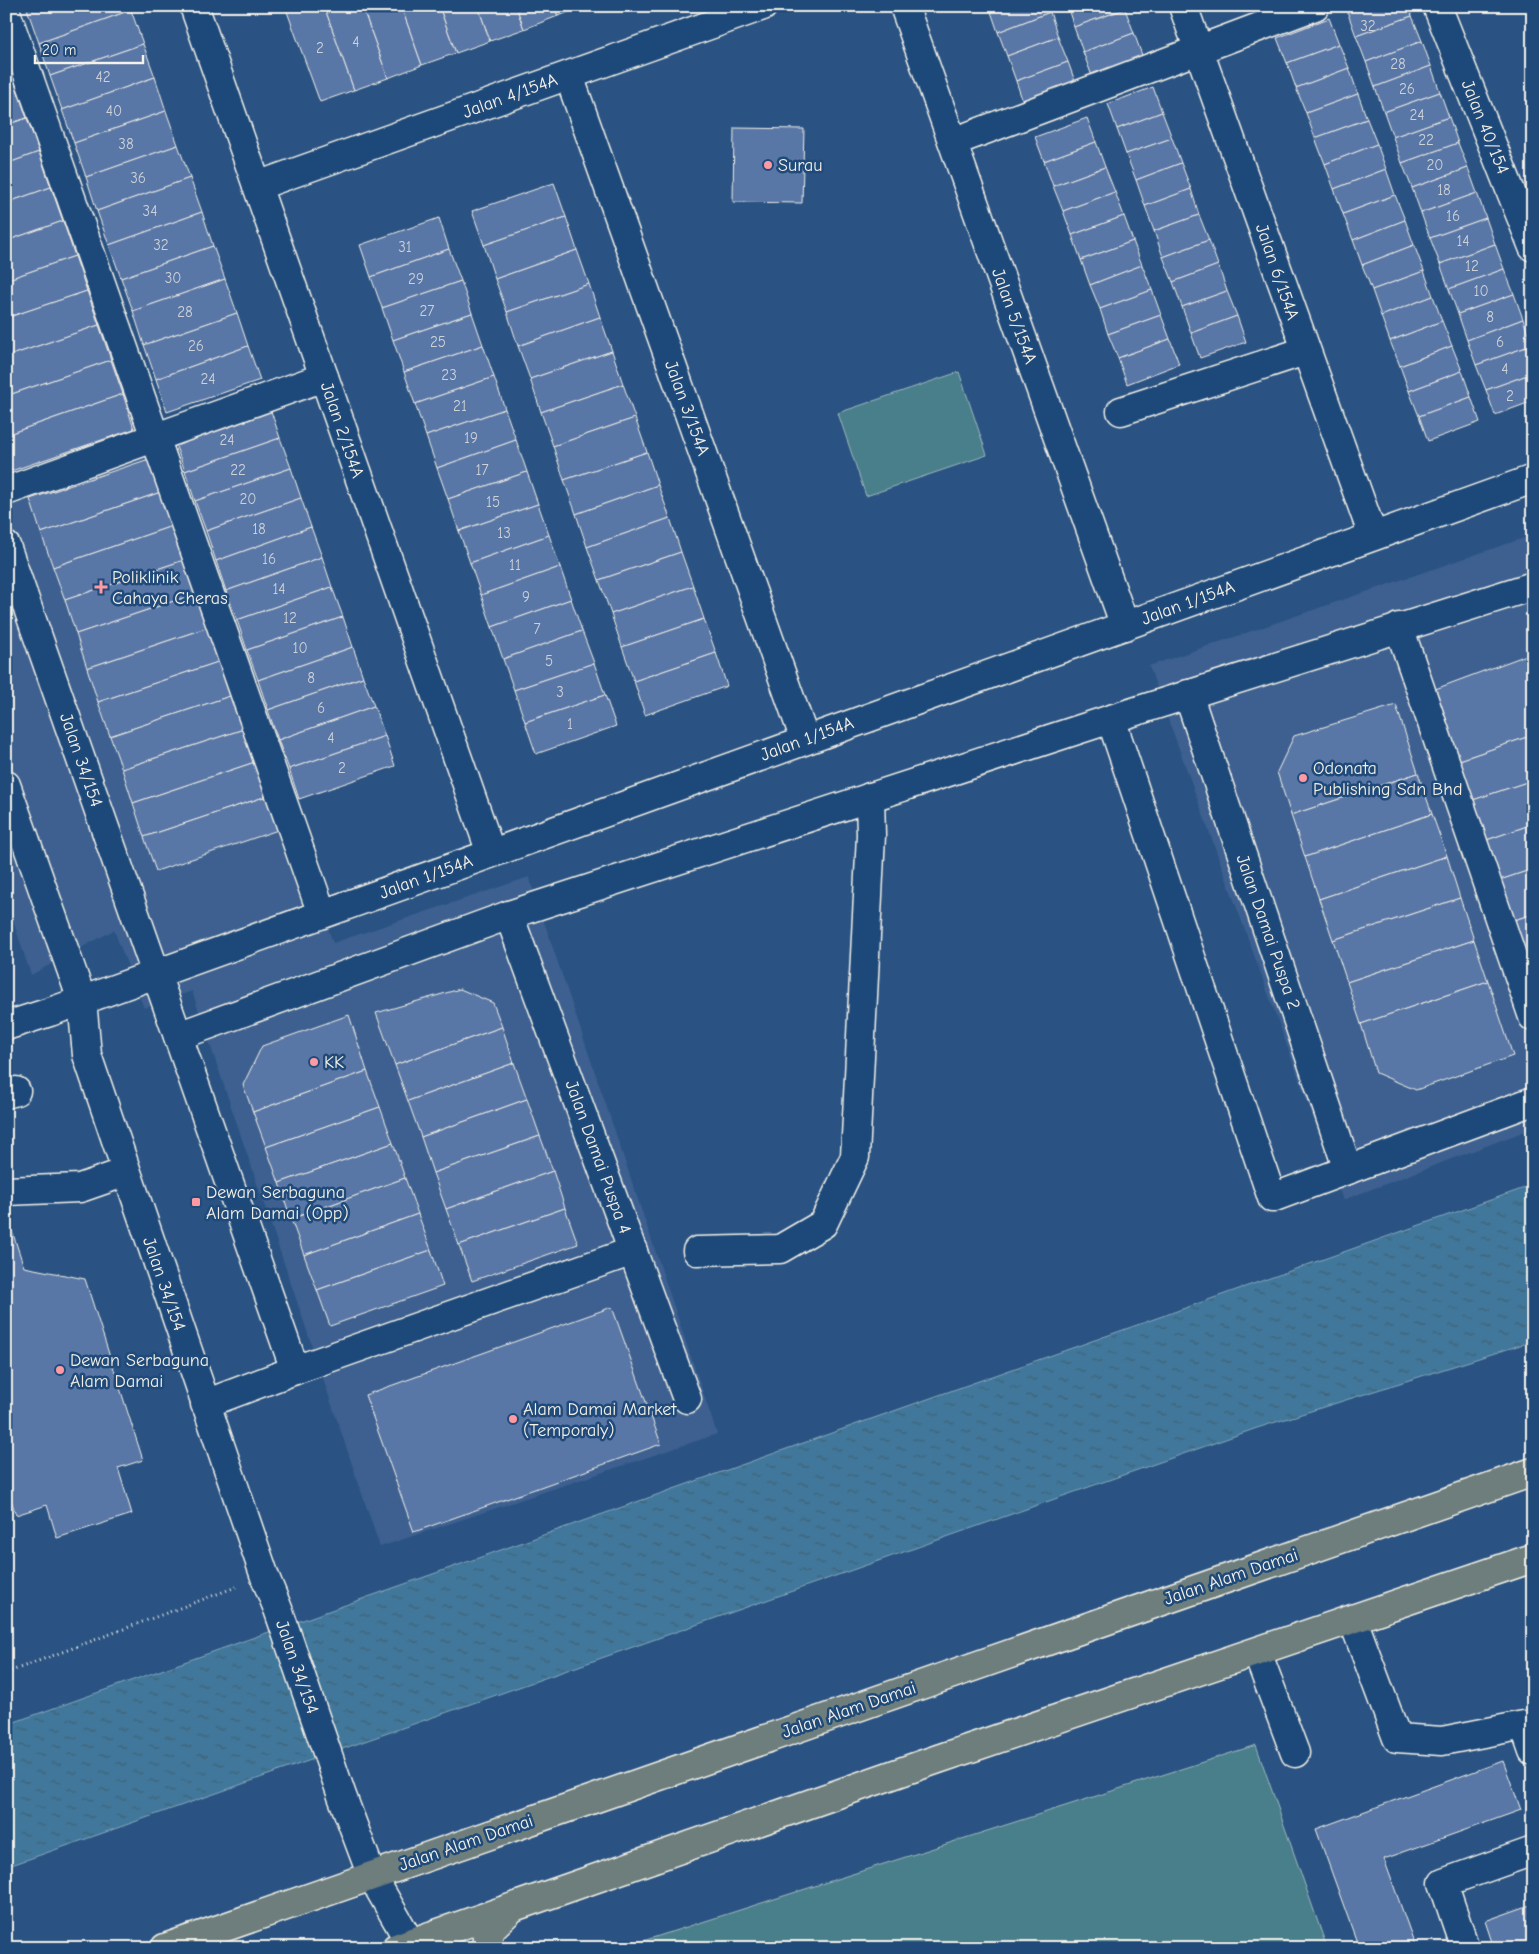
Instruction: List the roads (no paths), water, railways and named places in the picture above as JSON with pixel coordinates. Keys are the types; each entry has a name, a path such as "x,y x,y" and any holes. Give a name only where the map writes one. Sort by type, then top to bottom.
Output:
{"main road":[{"name":"Jalan Alam Damai","path":"165,1948 1533,1472"},
{"path":"407,1946 513,1907 938,1759 1533,1558"},
{"path":"485,1948 490,1929 513,1907"}],"street":[{"name":"Jalan 2/154A","path":"194,6 491,853"},
{"name":"Jalan 4/154A","path":"257,186 764,6"},
{"name":"Jalan 5/154A","path":"904,6 1125,626"},
{"name":"Jalan 6/154A","path":"1183,6 1373,536"},
{"path":"952,142 1315,6"},
{"name":"Jalan 40/154","path":"1437,6 1533,247"},
{"path":"6,12 322,914"},
{"name":"Jalan 3/154A","path":"569,76 805,740"},
{"path":"1121,411 1305,350"},
{"path":"6,491 324,377"},
{"name":"Jalan 1/154A","path":"6,1026 156,974 1533,479"},
{"name":"Jalan 34/154","path":"6,546 295,1370"},
{"path":"178,1036 509,915 1188,694 1533,586"},
{"path":"1399,627 1533,1017"},
{"name":"Jalan Damai Puspa 2","path":"1188,694 1348,1170"},
{"path":"1111,719 1272,1198 1533,1101"},
{"name":"Jalan 34/154","path":"6,785 82,1000 88,1055 126,1172 264,1577 278,1609 342,1796 372,1876 407,1946"},
{"path":"697,1251 780,1249 823,1224 855,1157 870,845 870,797"},
{"name":"Jalan Damai Puspa 4","path":"509,915 687,1399"},
{"path":"6,1191 80,1188 126,1172"},
{"path":"205,1404 295,1370 633,1251"},
{"path":"1353,1620 1397,1738 1442,1741 1524,1725 1533,1751"},
{"path":"1258,1652 1295,1753"},
{"path":"1465,1948 1443,1883 1533,1851"}],"water":[{"path":"1533,1185 1533,1341 1257,1428 6,1867 6,1725"}],"place":[{"name":"Surau","path":"768,165"},
{"name":"Poliklinik Cahaya Cheras","path":"101,587"},
{"name":"Odonata Publishing Sdn Bhd","path":"1303,778"},
{"name":"KK","path":"314,1062"},
{"name":"Dewan Serbaguna Alam Damai (Opp)","path":"196,1202"},
{"name":"Dewan Serbaguna Alam Damai","path":"60,1370"},
{"name":"Alam Damai Market (Temporaly)","path":"513,1419"}]}
